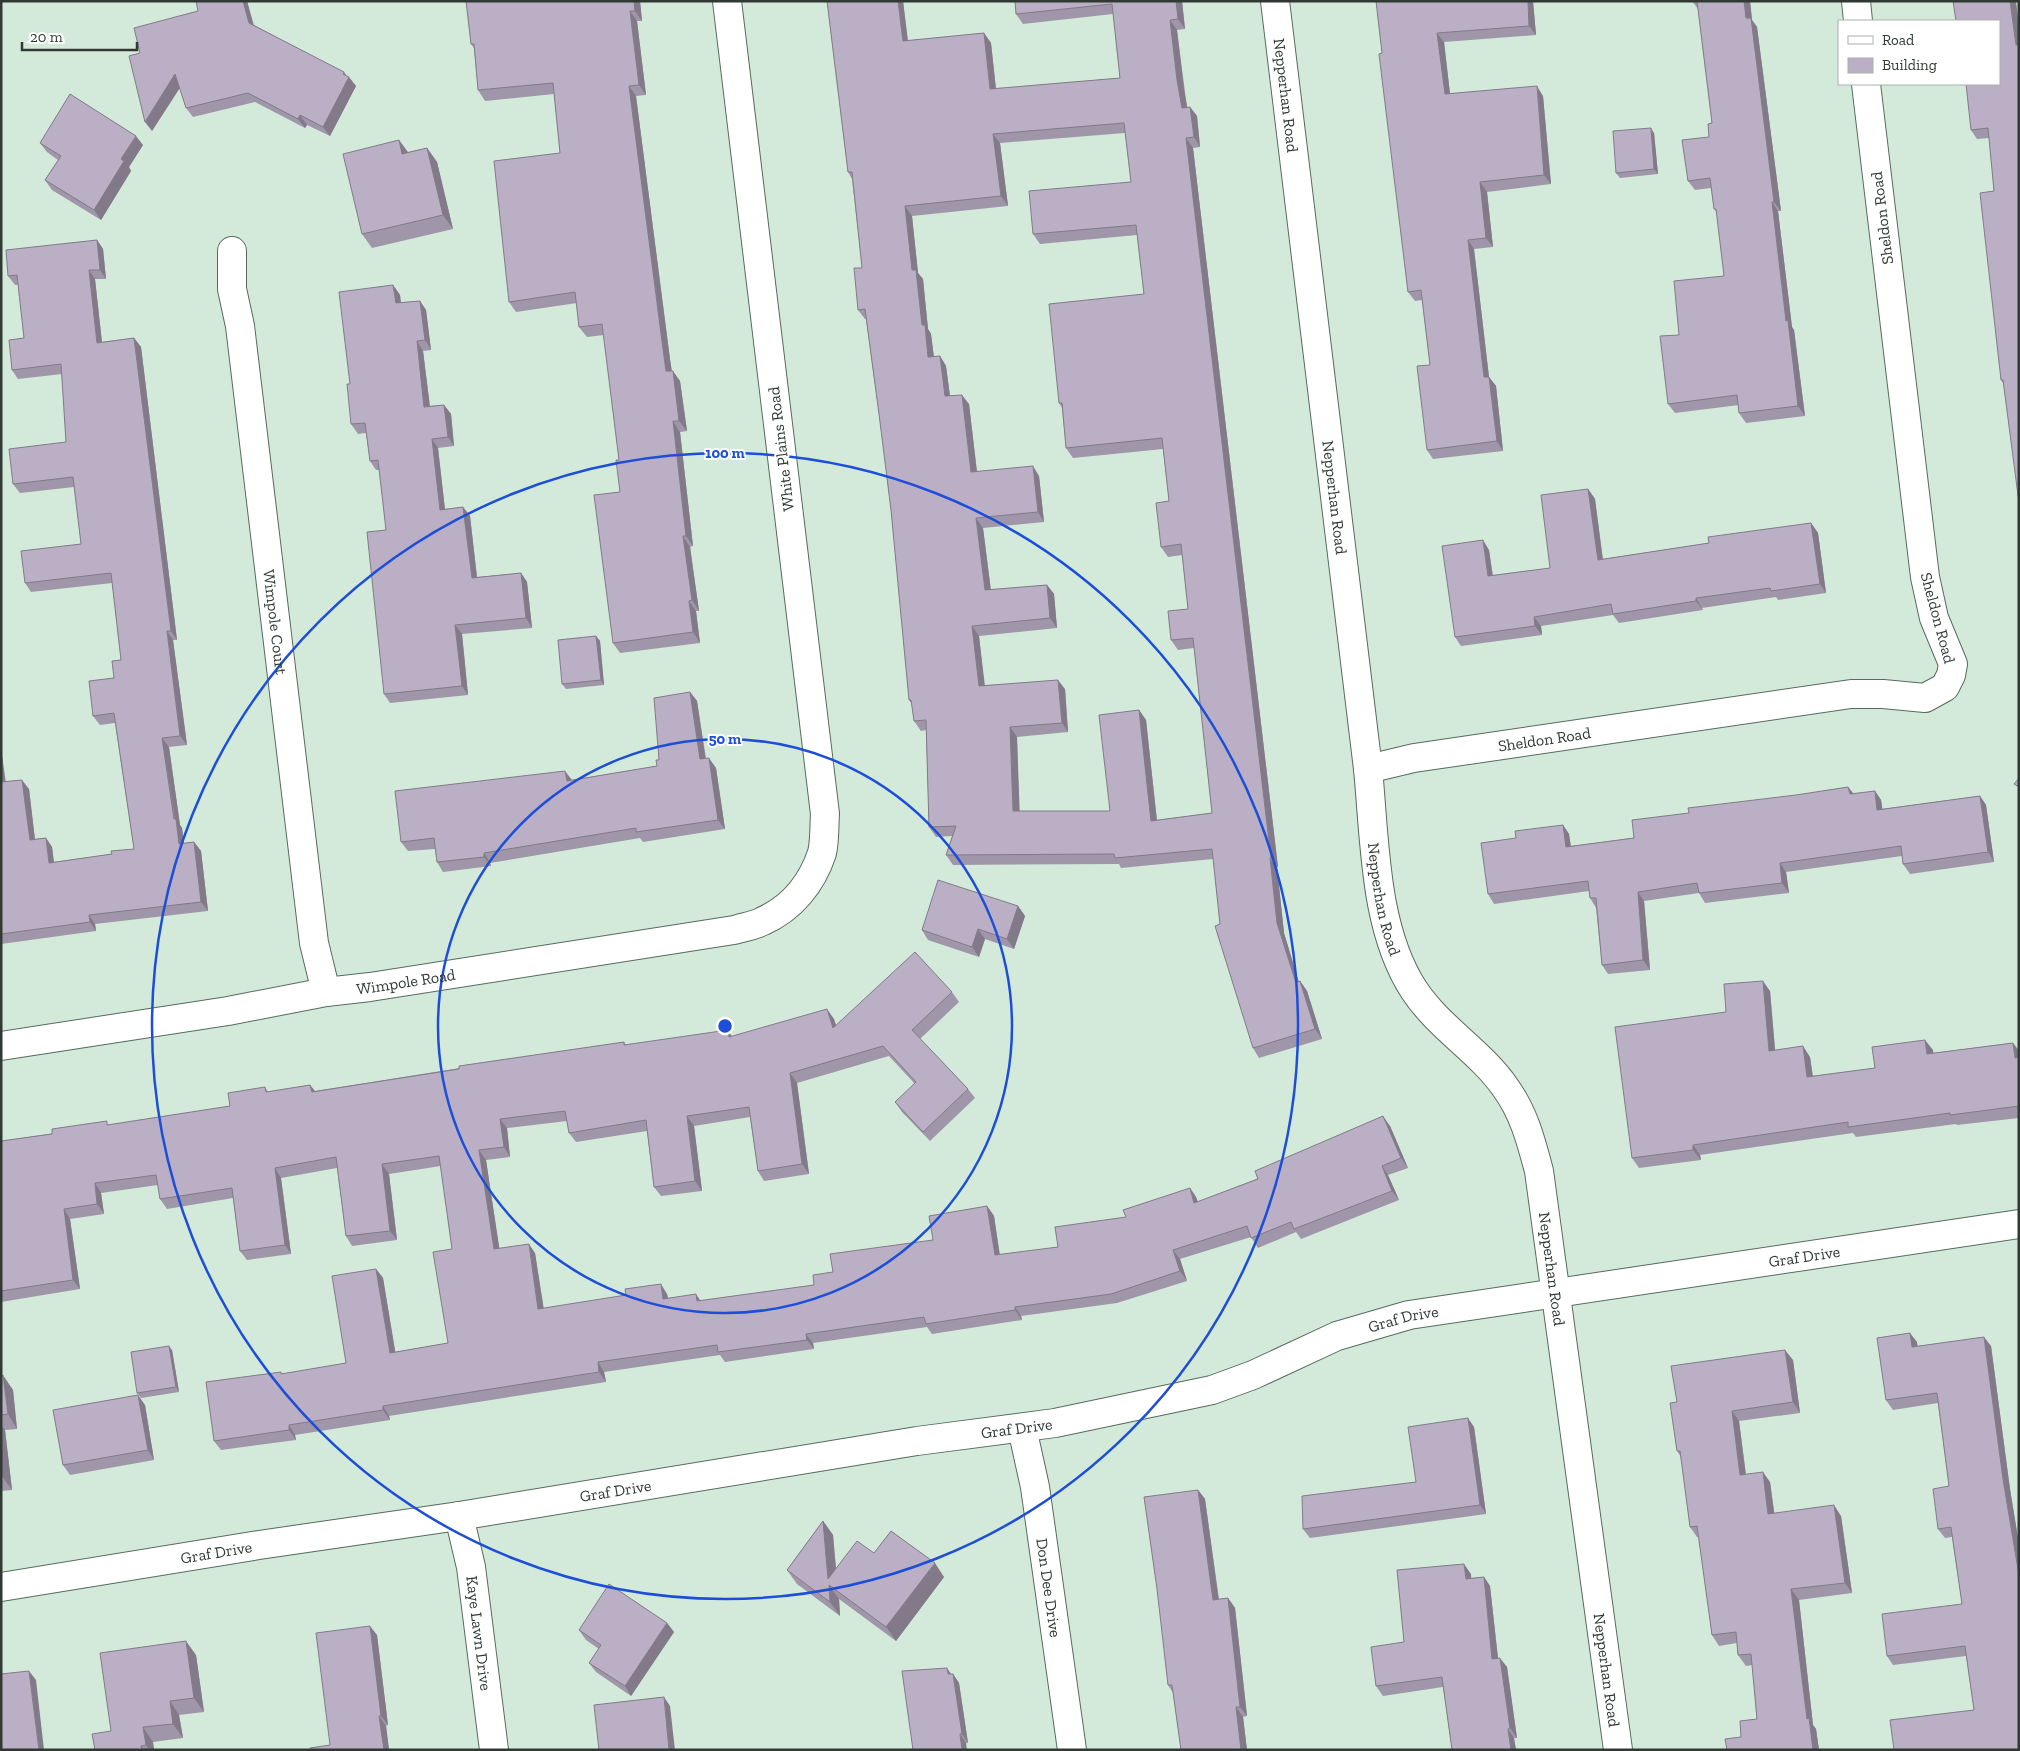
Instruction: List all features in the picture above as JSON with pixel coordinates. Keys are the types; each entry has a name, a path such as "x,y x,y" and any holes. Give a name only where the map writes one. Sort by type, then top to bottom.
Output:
{"street":[{"name":"White Plains Road","path":"727,1 825,814 822,851 801,893"},
{"name":"Nepperhan Road","path":"1275,1 1368,769 1378,875 1388,932 1399,962 1415,991 1442,1024 1490,1069 1505,1087 1521,1112 1529,1133 1539,1171 1618,1750"},
{"path":"1856,1 1858,20"},
{"name":"Sheldon Road","path":"1368,769 1414,758 1851,694 1883,694 1926,698 1945,687 1951,675 1953,664 1934,618 1925,578 1866,85"},
{"name":"Wimpole Court","path":"232,250 232,289 240,326 314,943 326,992"},
{"name":"Wimpole Road","path":"1,1046 228,1011 326,992 390,984 734,930 762,922 783,910 801,893"},
{"name":"Graf Drive","path":"1,1587 259,1545 459,1516 917,1441 1055,1423 1212,1390 1253,1375 1337,1336 1409,1315 2019,1224"},
{"name":"Don Dee Drive","path":"1022,1428 1035,1486 1072,1750"},
{"name":"Kaye Lawn Drive","path":"459,1516 471,1568 494,1750"}],"building":[{"path":"196,1 243,1 249,23 344,72 343,74 349,77 323,127 300,115 298,119 248,93 186,108 175,74 145,122 129,56 140,53 134,28 198,11"},
{"path":"466,1 634,1 635,11 630,11 639,85 629,86 666,371 673,371 679,421 673,421 686,536 683,536 692,600 689,601 693,632 613,643 594,495 620,492 616,460 619,460 602,324 579,327 575,292 509,302 494,161 560,153 553,83 478,90 474,44 471,44"},
{"path":"827,1 898,1 903,41 984,33 990,89 1120,78 1112,4 1016,14 1015,1 1176,1 1178,19 1170,20 1182,108 1190,107 1194,137 1186,138 1271,858 1277,923 1296,983 1300,981 1315,1029 1253,1048 1215,926 1220,924 1212,849 1115,858 1114,854 946,855 956,826 929,827 926,720 914,721 911,700 909,700 891,510 879,414 865,309 858,310 854,268 862,268 852,172 848,172","holes":["1124,123 1131,182 1029,191 1033,234 1136,225 1144,294 1049,304 1059,403 1062,403 1066,448 1162,438 1169,501 1156,503 1161,547 1181,544 1188,609 1168,611 1171,640 1193,638 1212,813 1151,821 1139,710 1099,715 1110,811 1013,811 1010,727 1062,723 1058,680 979,686 972,626 1050,618 1047,585 985,590 976,518 1038,512 1033,466 971,472 962,395 945,396 940,356 928,357 925,325 922,325 916,270 912,270 905,206 1001,196 993,134"]},
{"path":"1376,1 1528,1 1529,26 1437,33 1445,94 1537,86 1544,175 1480,182 1486,238 1468,240 1484,377 1489,377 1497,441 1427,450 1417,366 1430,365 1421,290 1408,292 1379,54 1382,53"},
{"path":"1697,1 1744,1 1746,18 1751,18 1774,202 1772,202 1786,321 1788,320 1798,406 1739,413 1737,395 1668,404 1660,336 1679,335 1674,281 1724,276 1716,209 1714,209 1710,178 1688,181 1682,140 1709,137 1708,124 1712,123"},
{"path":"1953,1 2010,1 2016,45 2019,45 2019,503 2003,380 2001,380 1980,193 1994,191 1988,128 1971,130 1966,85 2000,85 2000,20 1956,20"},
{"path":"70,94 136,136 121,159 124,161 94,210 45,180 61,156 40,143"},
{"path":"1651,128 1654,169 1616,173 1613,131"},
{"path":"399,140 402,154 427,148 443,215 362,234 343,154"},
{"path":"97,240 100,270 89,270 97,343 134,338 171,631 167,631 180,736 162,738 179,844 194,842 201,902 89,915 90,922 1,934 1,782 22,780 30,840 46,838 49,863 112,854 111,851 134,849 114,713 93,716 89,681 114,678 112,661 121,660 111,573 25,583 21,551 81,544 73,477 13,484 9,449 66,442 61,364 12,370 9,340 24,338 17,275 8,276 6,250"},
{"path":"393,285 396,303 420,301 425,340 417,341 424,407 444,405 448,437 432,439 440,510 463,507 472,578 521,573 526,618 455,625 462,686 384,694 367,532 386,530 378,460 370,461 365,423 351,424 347,384 350,384 339,292"},
{"path":"1588,489 1598,560 1709,543 1708,537 1811,523 1820,584 1771,591 1770,588 1696,598 1696,601 1613,614 1611,604 1534,617 1535,626 1455,637 1442,546 1483,540 1488,576 1550,568 1541,495"},
{"path":"596,636 601,680 562,684 558,640"},
{"path":"690,692 700,759 709,758 718,820 636,832 636,828 484,853 484,857 437,862 434,838 401,842 395,791 565,771 567,781 657,766 656,760 659,760 654,698"},
{"path":"2019,778 2019,787 2014,784"},
{"path":"1848,787 1850,794 1875,791 1877,810 1980,796 1988,852 1903,864 1901,846 1780,863 1782,883 1699,893 1697,883 1638,892 1643,960 1602,965 1596,898 1590,898 1588,881 1488,894 1481,843 1516,838 1515,831 1563,825 1566,847 1634,838 1632,820 1689,813 1688,808"},
{"path":"938,880 1018,906 1007,939 978,929 972,947 922,930"},
{"path":"915,952 952,992 912,1030 968,1089 923,1132 895,1102 916,1082 883,1046 790,1073 802,1164 758,1171 749,1107 687,1116 695,1181 654,1187 646,1120 569,1133 565,1111 500,1119 504,1147 479,1150 494,1249 529,1244 538,1309 626,1295 625,1289 661,1284 663,1299 696,1294 697,1301 814,1285 813,1275 833,1272 830,1254 933,1240 929,1216 987,1206 995,1255 1058,1247 1055,1227 1126,1217 1123,1210 1190,1188 1194,1203 1258,1179 1255,1171 1383,1116 1401,1158 1382,1166 1392,1191 1294,1229 1291,1222 1251,1238 1247,1226 1173,1250 1180,1271 1111,1294 1015,1307 1015,1310 926,1324 924,1317 806,1334 807,1340 718,1352 717,1345 598,1362 599,1372 383,1406 383,1410 289,1425 289,1430 214,1441 206,1382 281,1372 281,1374 346,1363 332,1276 376,1269 390,1353 448,1343 433,1252 452,1249 439,1156 382,1164 390,1231 346,1236 336,1157 275,1168 285,1245 240,1251 232,1188 160,1199 156,1175 95,1183 97,1204 64,1209 73,1280 1,1291 1,1141 52,1134 52,1129 107,1121 107,1125 230,1106 228,1093 265,1087 266,1092 310,1085 312,1092 459,1069 459,1066 624,1042 624,1045 728,1030 729,1037 827,1009 833,1028"},
{"path":"1763,981 1769,1051 1803,1046 1807,1077 1875,1068 1872,1047 1925,1040 1927,1054 2013,1043 2015,1058 2019,1057 2019,1106 1848,1127 1848,1122 1693,1145 1693,1150 1632,1158 1615,1027 1726,1012 1724,984"},
{"path":"1910,1333 1912,1347 1984,1337 2003,1479 2019,1575 2019,1750 1894,1750 1890,1720 1974,1710 1965,1646 1887,1656 1882,1614 1962,1604 1951,1527 1938,1529 1933,1489 1949,1486 1937,1393 1886,1400 1877,1338"},
{"path":"169,1346 176,1387 137,1393 131,1352"},
{"path":"1785,1350 1793,1402 1732,1411 1740,1475 1763,1472 1768,1514 1834,1505 1845,1583 1791,1589 1807,1719 1809,1718 1813,1750 1727,1750 1725,1739 1741,1737 1740,1721 1757,1719 1751,1654 1738,1655 1736,1632 1712,1635 1697,1526 1690,1527 1680,1451 1677,1451 1670,1403 1677,1402 1671,1366"},
{"path":"3,1375 8,1414 1,1415 1,1376"},
{"path":"138,1395 148,1450 63,1465 53,1410"},
{"path":"1468,1418 1480,1505 1303,1529 1302,1496 1416,1482 1408,1427"},
{"path":"1198,1490 1213,1600 1228,1598 1240,1707 1236,1707 1241,1750 1181,1750 1172,1685 1168,1685 1144,1497"},
{"path":"823,1521 828,1579 857,1541 874,1553 891,1531 935,1563 886,1627 829,1585 830,1602 787,1570"},
{"path":"1464,1564 1466,1579 1484,1577 1492,1659 1500,1658 1510,1728 1508,1729 1511,1750 1452,1750 1442,1677 1376,1686 1371,1647 1404,1642 1397,1570"},
{"path":"609,1584 667,1623 625,1686 589,1663 601,1645 579,1630"},
{"path":"370,1626 384,1750 311,1750 310,1748 330,1745 316,1633"},
{"path":"186,1641 194,1698 170,1701 173,1724 143,1727 146,1745 141,1746 142,1750 95,1750 92,1734 111,1731 100,1653"},
{"path":"947,1668 948,1674 953,1674 962,1734 960,1734 962,1750 913,1750 902,1671"},
{"path":"29,1671 39,1750 1,1750 1,1674"},
{"path":"664,1697 669,1750 599,1750 594,1705"}]}
